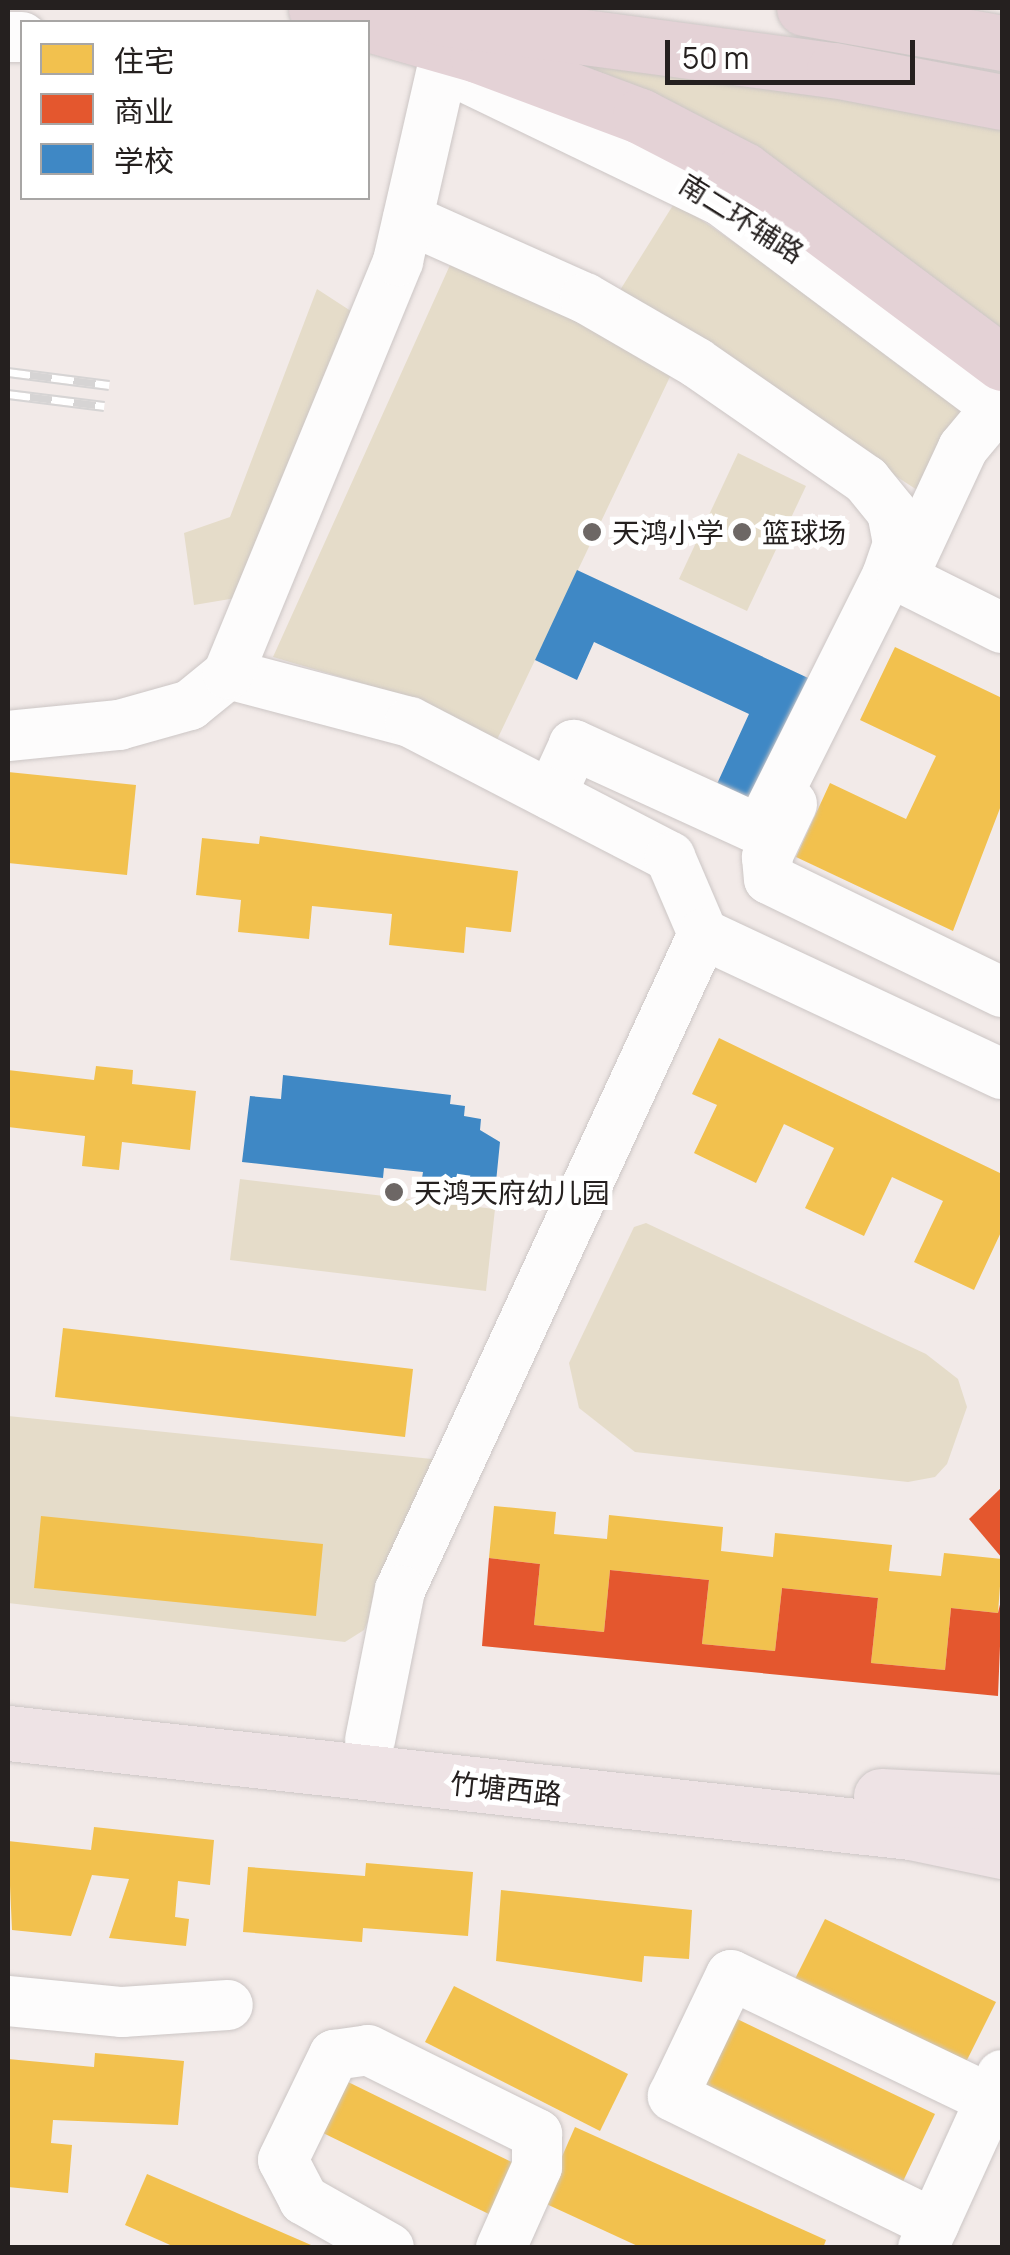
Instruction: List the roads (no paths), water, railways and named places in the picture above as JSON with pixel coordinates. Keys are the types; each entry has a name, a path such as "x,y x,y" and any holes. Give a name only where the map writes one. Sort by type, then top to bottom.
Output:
{"highway":[{"path":"804,8 1002,43"},
{"path":"314,13 605,38 1002,102"},
{"path":"314,13 342,20"},
{"path":"370,27 477,54 675,134 863,252 1001,393"}],"main road":[{"name":"竹塘西路","path":"8,1701 1002,1802"},
{"name":"竹塘西路","path":"8,1733 911,1832 1002,1851"}],"street":[{"name":"南二环辅路","path":"370,33 720,200 1001,393"},
{"name":"南二环辅路","path":"370,53 448,70"},
{"path":"8,736 119,725 190,705 228,674 398,261 448,70"},
{"path":"408,218 585,298 697,363 866,480 892,512 898,544 887,576 760,830 574,745 551,796"},
{"path":"1001,393 963,448 767,857 770,879 1002,992"},
{"path":"902,578 1002,628"},
{"path":"228,674 410,722 670,858 703,934 1002,1074"},
{"path":"370,1740 400,1590 703,934"},
{"path":"731,1975 990,2084 929,2236 672,2096 731,1975"},
{"path":"8,2001 122,2012 228,2005"},
{"path":"390,2248 304,2200 284,2160 334,2055 368,2050 536,2134 537,2167 502,2248"}],"railway":[{"path":"8,372 109,385"},
{"path":"8,394 104,406"}],"place":[{"name":"天鸿小学","path":"592,532"},
{"name":"篮球场","path":"742,532"},
{"name":"天鸿天府幼儿园","path":"394,1192"}]}
